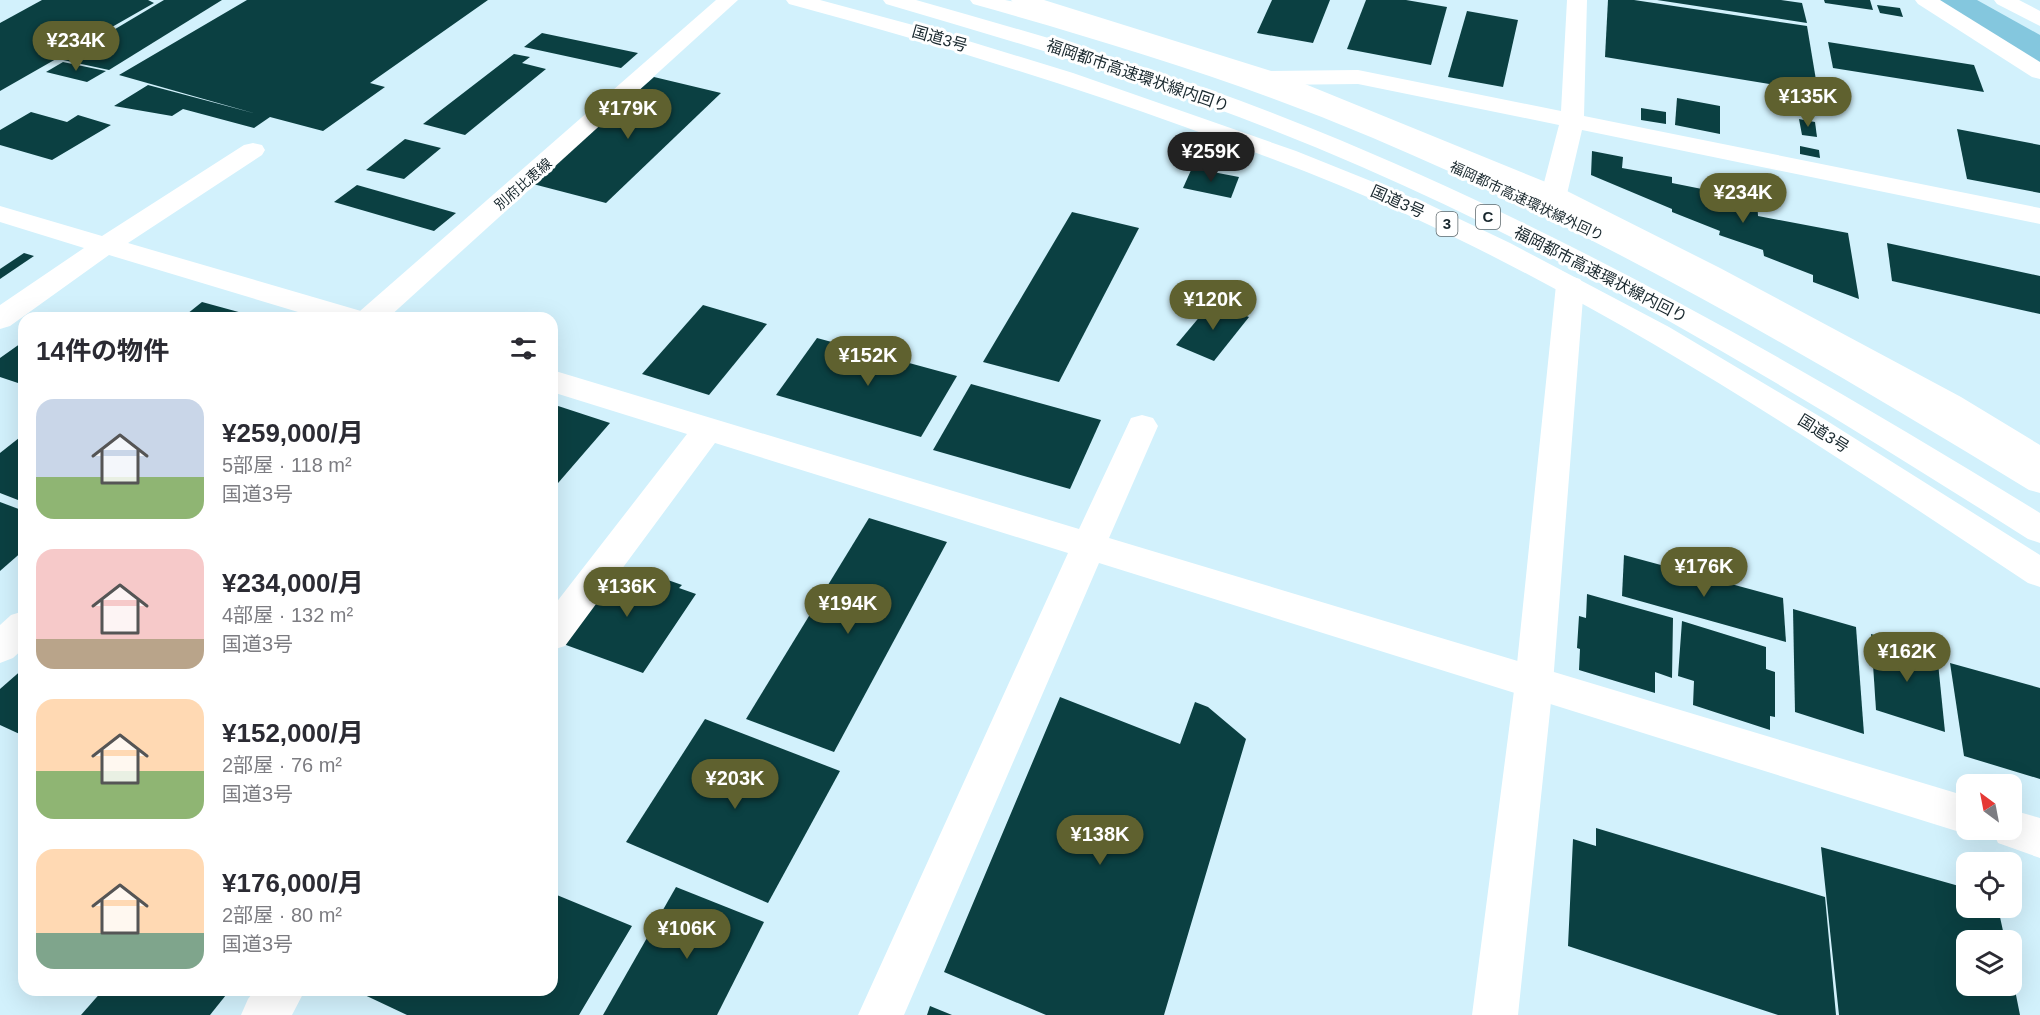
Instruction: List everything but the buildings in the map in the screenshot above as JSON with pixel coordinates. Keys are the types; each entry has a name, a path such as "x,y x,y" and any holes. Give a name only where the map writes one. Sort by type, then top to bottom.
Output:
{"main road":[{"name":"別府比恵線","path":"377,312 728,0"},
{"name":"国道3号","path":"796,0 976,49 1216,130 1344,177 1420,210 1570,285 1685,348 1868,460 2040,573"},
{"name":"福岡都市高速環状線内回り","path":"893,0 1045,43 1134,72 1228,105 1359,156 1558,250 1674,311 1895,439 2040,530"},
{"name":"福岡都市高速環状線外回り","path":"980,0 1075,26 1160,53 1391,138 1584,226 1701,286 1926,412 2040,481"},
{"path":"1021,0 1120,29 1270,78 1554,194 1710,274 1918,387 2040,460"},
{"path":"1554,194 1572,120 1577,0"},
{"path":"1926,0 2040,72"},
{"path":"2004,0 2040,20"},
{"path":"1270,78 1358,77 2040,216"},
{"path":"0,319 106,245 253,150"},
{"path":"0,214 331,312"},
{"path":"1495,1015 1534,683 1570,285"},
{"path":"558,383 1956,812"},
{"path":"881,1015 1142,426"},
{"path":"558,627 708,429"},
{"path":"0,647 18,631"},
{"path":"2022,832 2040,838"},
{"path":"264,1015 278,996"}],"shaded area":[{"path":"1932,0 1977,0 2040,35 2040,67"}]}
